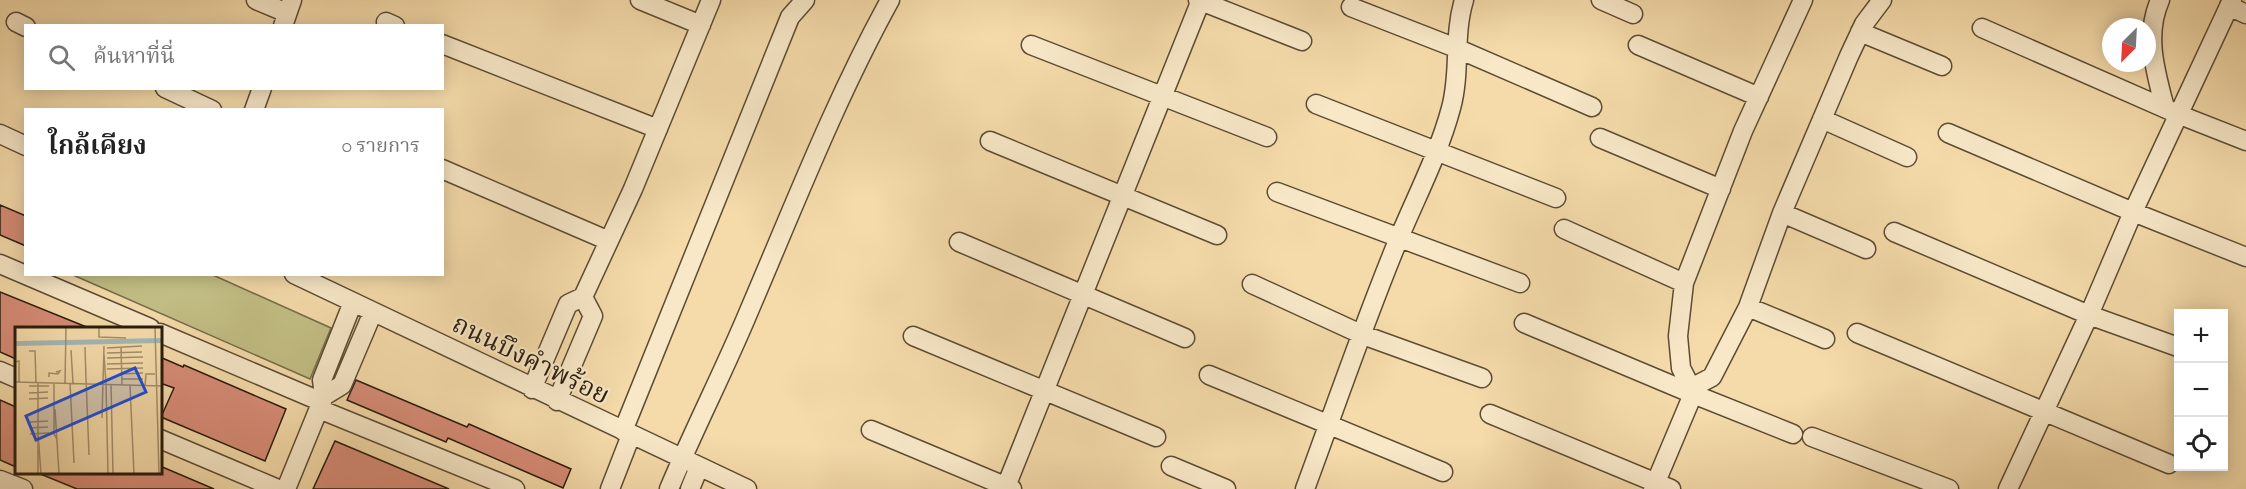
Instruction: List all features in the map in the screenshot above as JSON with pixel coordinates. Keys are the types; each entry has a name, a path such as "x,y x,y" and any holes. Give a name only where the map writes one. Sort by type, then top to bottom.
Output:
{"street":[{"path":"256,0 288,13"},
{"path":"640,0 701,25"},
{"path":"532,389 568,304 583,297 609,241 711,0"},
{"path":"610,489 627,433 790,17 805,0"},
{"path":"669,489 732,351 811,163 861,52 890,0"},
{"path":"871,430 1007,488 1200,0 1302,41"},
{"path":"1305,489 1398,239 1437,151 1451,108 1455,89 1458,20 1464,0"},
{"path":"1601,0 1633,14"},
{"path":"1491,414 1660,487 1692,391 1712,377 1748,307 1782,213 1822,119 1860,32 1882,0"},
{"path":"2160,0 2152,28 2152,45 2157,80 2172,112"},
{"path":"1692,391 1682,368 1678,336 1684,283 1799,1"},
{"path":"1351,7 1456,48 1593,107"},
{"path":"2008,489 2089,315 2172,112 2236,7"},
{"path":"1982,28 2172,112 2246,141"},
{"path":"1860,32 1942,66"},
{"path":"444,45 658,129"},
{"path":"1031,45 1266,137"},
{"path":"1638,45 1759,97"},
{"path":"169,90 208,108"},
{"path":"255,108 261,90"},
{"path":"1316,104 1556,198"},
{"path":"1822,119 1907,158"},
{"path":"1948,133 2133,212 2246,257"},
{"path":"0,134 24,145"},
{"path":"1600,138 1721,189"},
{"path":"990,141 1217,235"},
{"path":"444,170 609,241"},
{"path":"1277,192 1520,284"},
{"path":"1782,213 1866,249"},
{"path":"1564,229 1684,283"},
{"path":"1894,232 2089,315 2174,346"},
{"path":"959,242 1185,338"},
{"path":"0,264 24,274"},
{"path":"28,276 148,327"},
{"name":"ถนนบึงคำพร้อย","path":"298,276 557,401 747,489"},
{"path":"1251,284 1363,335 1482,378"},
{"path":"557,401 593,316 583,297"},
{"path":"286,489 322,402 322,380 353,302"},
{"path":"1748,307 1825,339"},
{"path":"322,402 342,385 373,312"},
{"path":"1524,322 1792,434"},
{"path":"1857,333 2169,464"},
{"path":"162,334 322,402 516,489"},
{"path":"913,336 1156,437"},
{"path":"0,371 15,378"},
{"path":"1209,375 1443,472"},
{"path":"1812,437 1949,489"},
{"path":"162,440 278,489"},
{"path":"1171,466 1226,489"},
{"path":"690,489 699,467"},
{"path":"0,480 23,489"}],"shaded area":[{"path":"75,276 215,276 331,328 310,379"}],"building":[{"path":"0,205 24,215 24,245 0,235"},
{"path":"0,292 87,327 15,327 15,359 0,352"},
{"path":"162,358 286,409 265,461 162,417 174,388 162,384"},
{"path":"356,380 467,427 469,424 571,469 563,488 448,438 446,442 347,400"},
{"path":"0,400 15,407 15,467 0,460"},
{"path":"335,441 449,489 313,489"},
{"path":"162,467 214,489 77,489 40,474 162,474"}]}
